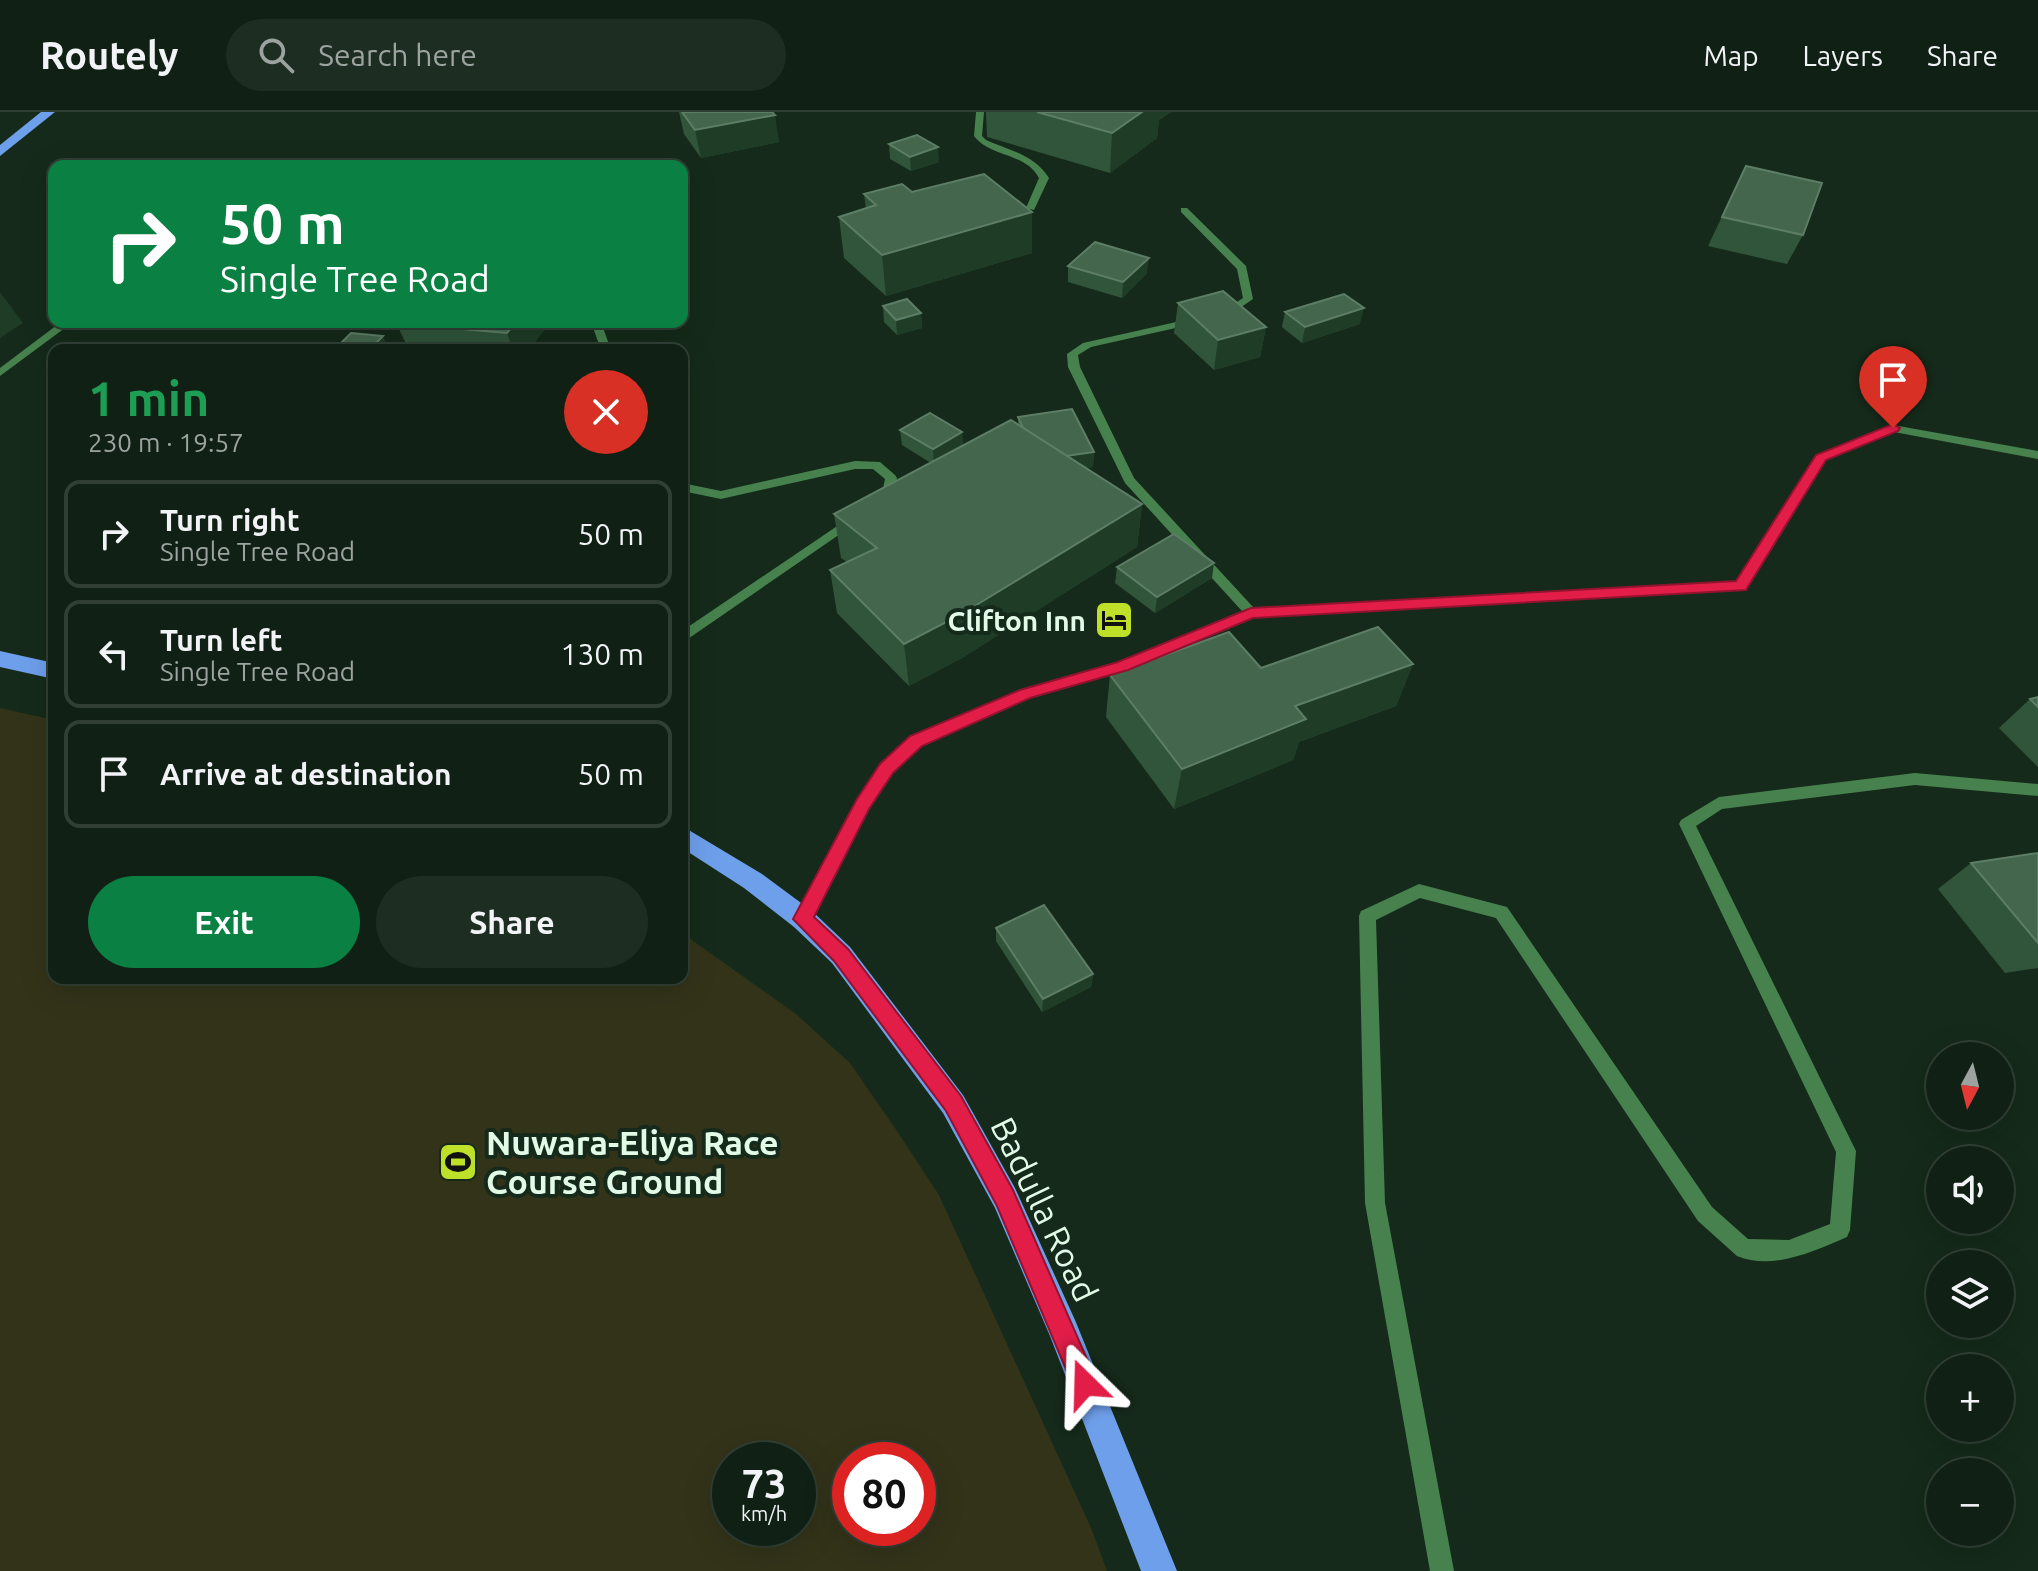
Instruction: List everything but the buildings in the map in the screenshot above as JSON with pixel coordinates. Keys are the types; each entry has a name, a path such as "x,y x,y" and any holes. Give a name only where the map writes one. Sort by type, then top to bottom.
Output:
{"highway":[{"path":"0,152 49,112"},
{"path":"0,659 48,670"},
{"name":"Badulla Road","path":"688,840 803,919 841,955 953,1104 1005,1198 1064,1331 1159,1571"}],"street":[{"path":"980,112 978,136 983,142 1030,160 1041,172 1044,178 1031,208"},
{"path":"1184,210 1242,268 1248,299 1230,313 1216,316"},
{"path":"1202,320 1087,345 1072,354 1074,367 1129,480 1251,613"},
{"path":"0,373 60,328"},
{"path":"803,919 863,804 887,769 916,741 1025,694 1123,666 1251,613 1741,586 1821,458 1893,428 2038,455"},
{"path":"688,488 721,495 855,465 876,465 891,478 888,495 688,634"},
{"path":"1442,1571 1375,1203 1367,916 1419,891 1501,912 1705,1214 1744,1249 1789,1250 1840,1230 1846,1151 1687,824 1719,803 1915,779 2038,790"}],"green space":[{"name":"Nuwara-Eliya Race Course Ground","path":"0,708 48,719 48,984 688,984 688,937 796,1014 850,1063 939,1195 1092,1530 1107,1571 0,1571"}],"place":[{"name":"Clifton Inn","path":"1114,620"},
{"name":"Nuwara-Eliya Race Course Ground","path":"458,1162"}],"route":[{"path":"1085,1384 1005,1198 953,1104 867,987 841,955 803,919 863,804 887,769 916,741 959,720 1025,694 1123,666 1251,613 1741,586 1821,458 1893,428"}]}
